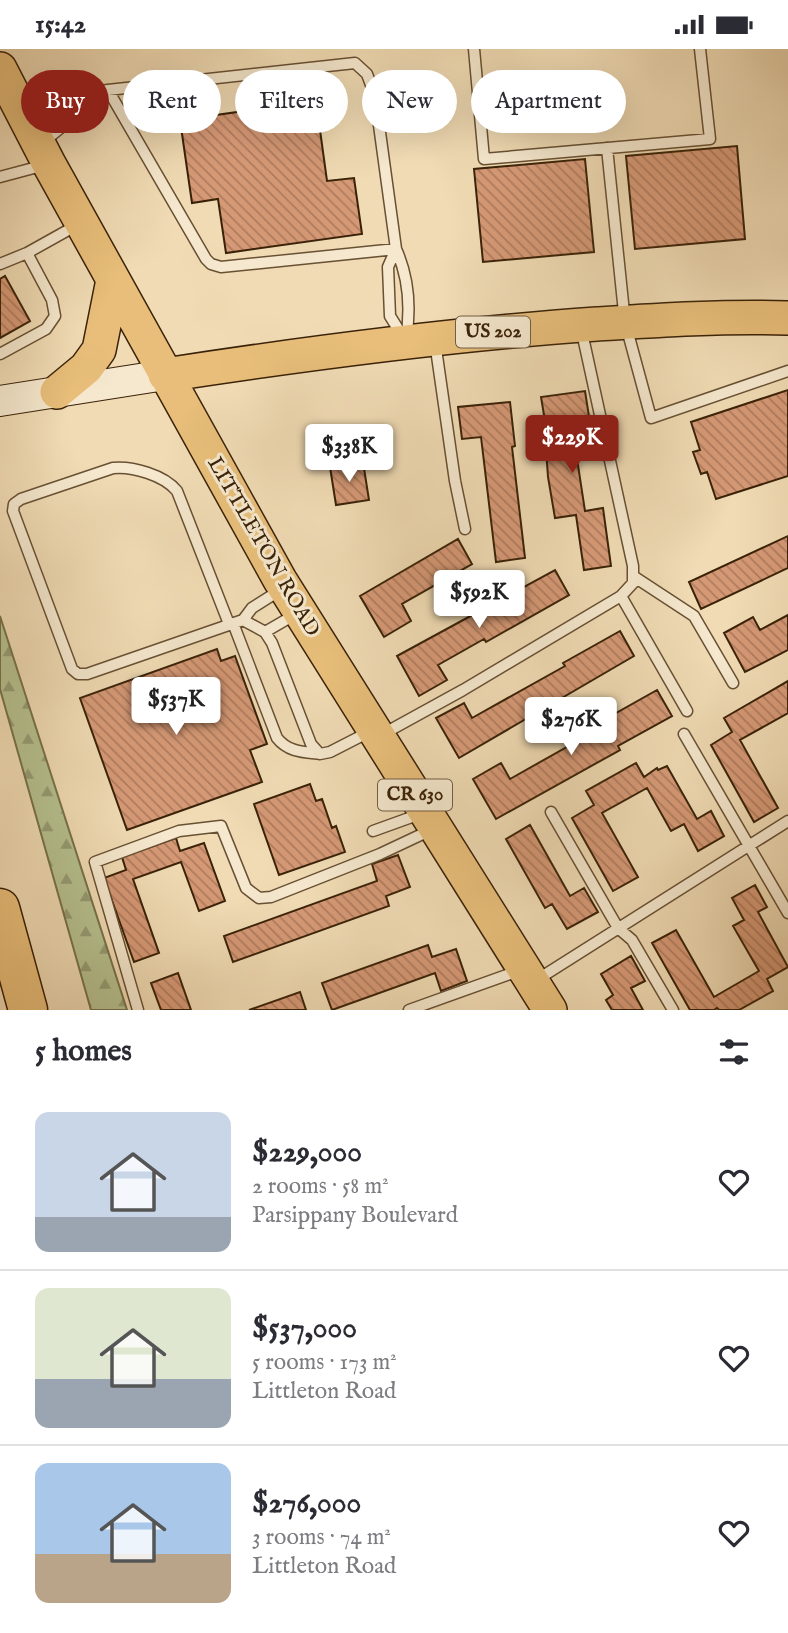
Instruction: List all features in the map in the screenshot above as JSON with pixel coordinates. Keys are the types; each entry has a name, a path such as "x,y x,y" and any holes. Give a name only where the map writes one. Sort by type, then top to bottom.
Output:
{"highway":[{"path":"0,908 28,1010"}],"main road":[{"name":"LITTLETON ROAD","path":"0,69 165,375 292,599 550,1010"},
{"path":"57,392 86,368 99,349 113,280"},
{"name":"US 202","path":"165,375 303,354 520,329 724,316 788,318"},
{"path":"0,401 165,375"}],"lane":[{"path":"474,49 484,159 710,139 700,49"},
{"path":"109,90 355,64 367,74 375,96 396,249 404,268 410,314 420,341 465,529"},
{"path":"109,92 205,259 211,264 221,267 396,249"},
{"path":"0,177 44,155 66,133"},
{"path":"607,148 625,322 651,418 788,371"},
{"path":"0,264 27,253 81,222"},
{"path":"396,249 388,267 390,316 420,341"},
{"path":"0,354 51,325 56,310 27,253"},
{"path":"292,599 252,608 235,622 87,674 78,674 72,669 13,511 14,503 121,467 155,476 172,485 235,622 277,738 283,746 291,750 320,754 330,752 376,733 463,690 621,596 633,583 634,566 580,325"},
{"path":"633,576 694,616 733,683"},
{"path":"621,596 687,711"},
{"path":"265,632 292,599"},
{"path":"235,622 265,632 272,643 311,744 320,754"},
{"path":"684,734 788,913"},
{"path":"551,812 618,927 632,940 673,1010"},
{"path":"373,831 431,819"},
{"path":"138,1010 95,862 179,831 220,826 246,888 259,898 271,897 380,854 431,819"},
{"path":"409,1010 529,976 618,927 788,821"}],"green space":[{"path":"0,616 127,1010 91,1010 0,689"}],"building":[{"path":"235,112 235,133 320,133 327,181 354,178 362,234 226,253 218,199 192,203 182,133 221,133 221,114"},
{"path":"737,146 745,239 635,249 626,156"},
{"path":"585,159 594,252 483,262 474,169"},
{"path":"5,276 30,321 0,338 0,279"},
{"path":"788,390 788,476 716,499 707,472 701,474 693,452 700,450 691,422"},
{"path":"585,391 590,423 572,426 585,511 603,508 611,566 584,570 576,515 555,518 542,427 546,427 541,397"},
{"path":"510,402 515,446 512,447 525,558 496,562 481,437 462,439 458,407"},
{"path":"363,462 369,500 336,505 330,467"},
{"path":"788,536 788,568 701,609 689,582"},
{"path":"458,539 472,564 402,604 411,621 384,637 360,596"},
{"path":"555,570 569,595 486,642 484,639 438,665 447,680 419,696 397,656"},
{"path":"788,615 788,650 745,672 724,633 753,617 760,630"},
{"path":"620,631 634,656 459,758 436,718 464,703 472,718 565,666 563,663"},
{"path":"217,649 221,661 235,656 267,744 250,750 262,782 127,830 80,698"},
{"path":"788,681 788,713 740,740 778,808 754,822 711,745 732,732 724,718"},
{"path":"657,690 672,716 618,746 620,750 496,819 473,779 501,763 510,779 604,726 602,721"},
{"path":"636,763 644,777 657,768 658,770 667,766 697,819 711,811 724,836 698,851 684,824 671,831 647,788 602,813 638,877 613,891 572,818 594,805 586,791"},
{"path":"310,784 316,801 322,799 332,828 336,826 345,852 279,875 254,804"},
{"path":"530,825 570,896 584,888 598,912 567,929 552,904 545,908 506,839"},
{"path":"176,838 180,851 204,843 225,901 199,911 181,862 133,879 159,953 134,962 104,878 126,870 122,857"},
{"path":"398,855 410,887 386,896 389,906 233,962 224,936 377,881 372,864"},
{"path":"755,885 767,907 758,912 788,967 767,979 773,991 739,1010 690,1010 652,943 676,930 714,997 759,971 733,926 744,920 732,898"},
{"path":"428,945 432,957 456,949 467,981 441,991 435,973 332,1010 322,983"},
{"path":"631,956 645,981 631,988 643,1010 612,1010 606,1000 613,995 601,974"},
{"path":"178,973 191,1010 161,1010 151,983"},
{"path":"300,992 306,1010 249,1010"}]}
